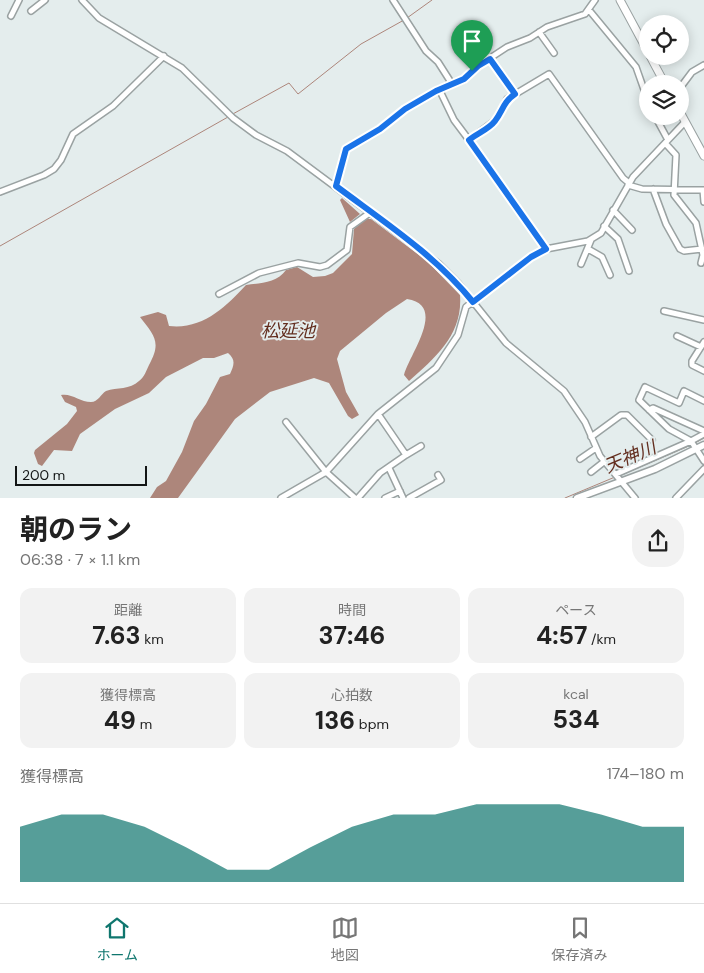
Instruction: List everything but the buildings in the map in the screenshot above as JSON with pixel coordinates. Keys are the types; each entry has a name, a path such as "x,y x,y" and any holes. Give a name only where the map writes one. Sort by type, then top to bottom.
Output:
{"highway":[{"path":"620,0 639,35"},
{"path":"687,125 704,156"}],"main road":[{"path":"578,498 655,469 704,445"}],"street":[{"path":"11,16 19,0"},
{"path":"31,11 44,0"},
{"path":"82,0 99,18 182,68 233,118 256,136 287,151 439,264 506,343 564,391 573,402 605,462 623,481 635,498"},
{"path":"393,0 426,51 438,62 452,84"},
{"path":"336,186 346,149 351,145 372,134 405,109 439,89 464,79 478,66 507,47 520,43 546,27 572,19 589,10 595,0"},
{"path":"589,10 636,68 639,76"},
{"path":"539,32 554,53"},
{"path":"0,192 44,175 54,169 61,160 73,134 113,106 164,56"},
{"path":"490,59 515,94"},
{"path":"689,76 704,65"},
{"path":"469,140 482,130 488,128 497,119 507,99 549,74 628,184 653,189 703,190 704,202"},
{"path":"439,89 454,120 546,249"},
{"path":"659,125 676,155 673,190 676,200 696,223 702,242 703,254 700,263"},
{"path":"281,498 326,472 378,414 436,368 458,335 466,308 473,302 531,257 546,249 591,240 601,233 628,184 682,125"},
{"path":"653,189 666,224 680,250 702,249"},
{"path":"613,210 632,230"},
{"path":"219,294 258,273 298,263 320,267 327,265 347,250 350,227 371,212"},
{"path":"604,226 618,239 629,271"},
{"path":"581,264 591,240"},
{"path":"588,249 602,256 610,276"},
{"path":"664,311 704,320"},
{"path":"677,336 702,345 692,364 704,371"},
{"path":"704,401 684,391 679,403 645,387 640,400 669,430 691,441 704,461"},
{"path":"649,410 653,408 704,433"},
{"path":"378,414 406,456"},
{"path":"591,437 621,415 627,415 652,440"},
{"path":"286,422 326,472 357,498 376,477 421,446"},
{"path":"616,474 691,441 704,433"},
{"path":"580,459 596,448"},
{"path":"590,472 605,462"},
{"path":"389,468 403,498"},
{"path":"676,498 704,469"},
{"path":"409,498 441,480 438,475"},
{"path":"385,498 400,491"}],"water":[{"path":"342,198 360,214 350,222 340,200"},
{"name":"松延池","path":"366,219 371,219 427,261 460,295 460,309 457,322 446,344 409,381 404,375 423,332 425,311 419,303 407,299 386,313 340,351 337,359 346,392 359,415 352,419 348,416 329,383 314,378 270,392 235,419 178,498 150,498 157,487 166,481 182,452 194,421 206,404 220,377 230,374 234,363 228,353 214,358 203,358 166,377 149,393 115,409 80,434 72,451 54,450 42,466 38,464 34,453 35,450 67,424 77,411 76,407 65,402 61,395 69,395 87,402 93,402 106,391 132,386 142,378 153,357 156,344 155,339 140,317 158,312 166,315 169,326 192,324 203,321 222,309 246,285 273,280 286,270 297,267 313,277 333,273 352,254 354,229"}],"waterway":[{"path":"407,18 432,0"},
{"path":"231,115 289,83 298,94 361,44 404,20"},
{"path":"0,246 228,117"},
{"name":"天神川","path":"695,443 704,438"},
{"name":"天神川","path":"619,476 691,445"},
{"name":"天神川","path":"565,498 615,477"}],"route":[{"path":"490,59 515,94 507,99 497,119 488,128 482,130 469,140 546,249 531,257 473,302 439,264 336,186 346,149 380,129 405,109 436,91 464,79 472,71 490,59"}]}
